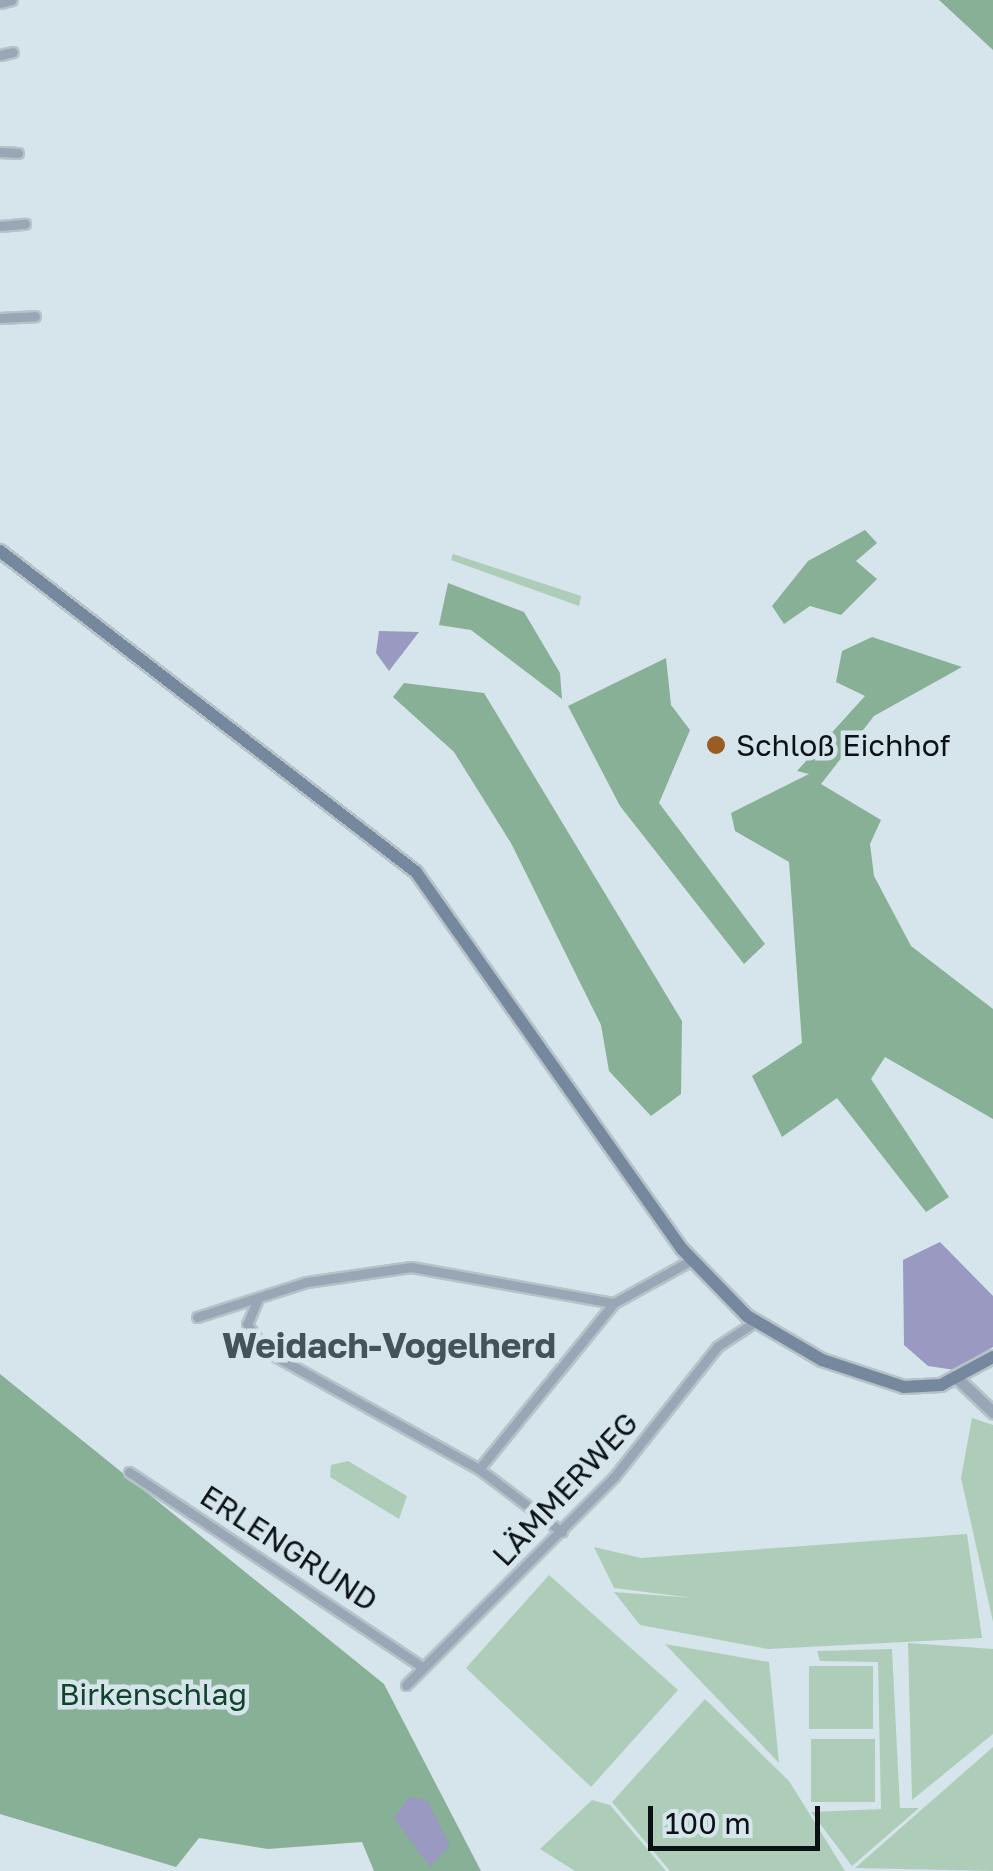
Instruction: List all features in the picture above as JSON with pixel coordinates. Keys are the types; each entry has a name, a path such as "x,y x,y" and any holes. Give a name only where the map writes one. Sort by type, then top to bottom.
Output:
{"main road":[{"path":"0,551 416,872 692,1260 755,1322 876,1380 921,1388 957,1378 993,1357"}],"street":[{"path":"0,3 12,0"},
{"path":"0,55 12,52"},
{"path":"0,152 18,153"},
{"path":"0,226 25,224"},
{"path":"0,318 35,316"},
{"path":"480,1470 614,1303 692,1260"},
{"path":"197,1317 340,1276 440,1267 614,1303"},
{"path":"258,1299 248,1324 266,1351 480,1470 562,1532"},
{"name":"LÄMMERWEG","path":"406,1685 421,1666 562,1532 718,1346 755,1322"},
{"path":"957,1378 993,1412"},
{"name":"ERLENGRUND","path":"128,1472 421,1666"}],"green space":[{"path":"939,0 993,0 993,50"},
{"path":"865,530 877,543 856,561 877,579 841,615 810,606 784,624 772,606 808,561"},
{"path":"453,554 581,596 579,606 451,560"},
{"path":"448,583 524,612 560,673 562,699 471,630 439,625"},
{"path":"872,637 962,667 874,716 821,784 881,820 870,844 874,876 911,946 993,1009 993,1119 885,1057 871,1079 949,1197 926,1212 837,1098 782,1137 752,1076 802,1043 789,862 735,831 731,813 809,774 797,771 865,696 836,682 842,651"},
{"path":"666,658 671,705 690,730 659,803 765,944 744,964 620,806 568,706"},
{"path":"404,683 484,693 682,1021 681,1094 651,1116 609,1071 601,1025 511,843 454,752 393,697"},
{"name":"Birkenschlag","path":"0,1374 384,1684 481,1871 374,1871 362,1842 268,1849 199,1838 176,1867 0,1814"},
{"path":"972,1418 993,1425 993,1622 961,1478"},
{"path":"348,1461 407,1496 399,1519 330,1477 331,1465"},
{"path":"967,1534 982,1638 768,1649 640,1625 614,1592 693,1598 614,1588 594,1547 641,1558"},
{"path":"549,1575 678,1690 591,1787 466,1668"},
{"path":"908,1643 993,1649 993,1734 912,1800"},
{"path":"665,1644 769,1662 779,1763"},
{"path":"892,1649 900,1808 919,1808 852,1866 811,1812 881,1809 878,1662 820,1661 817,1651"},
{"path":"809,1666 873,1666 873,1729 809,1729"},
{"path":"705,1699 789,1781 845,1871 670,1871 612,1802"},
{"path":"811,1739 875,1739 875,1802 811,1802"},
{"path":"993,1747 993,1871 855,1868"},
{"path":"592,1800 610,1805 666,1871 575,1871 540,1849"}],"water":[{"path":"379,631 419,632 389,671 376,653"},
{"path":"940,1242 993,1296 993,1347 955,1370 928,1366 904,1345 903,1260"},
{"path":"409,1797 427,1800 450,1845 430,1867 394,1818"}],"place":[{"name":"Schloß Eichhof","path":"716,745"}],"district":[{"name":"Weidach-Vogelherd","path":"389,1345"}]}
